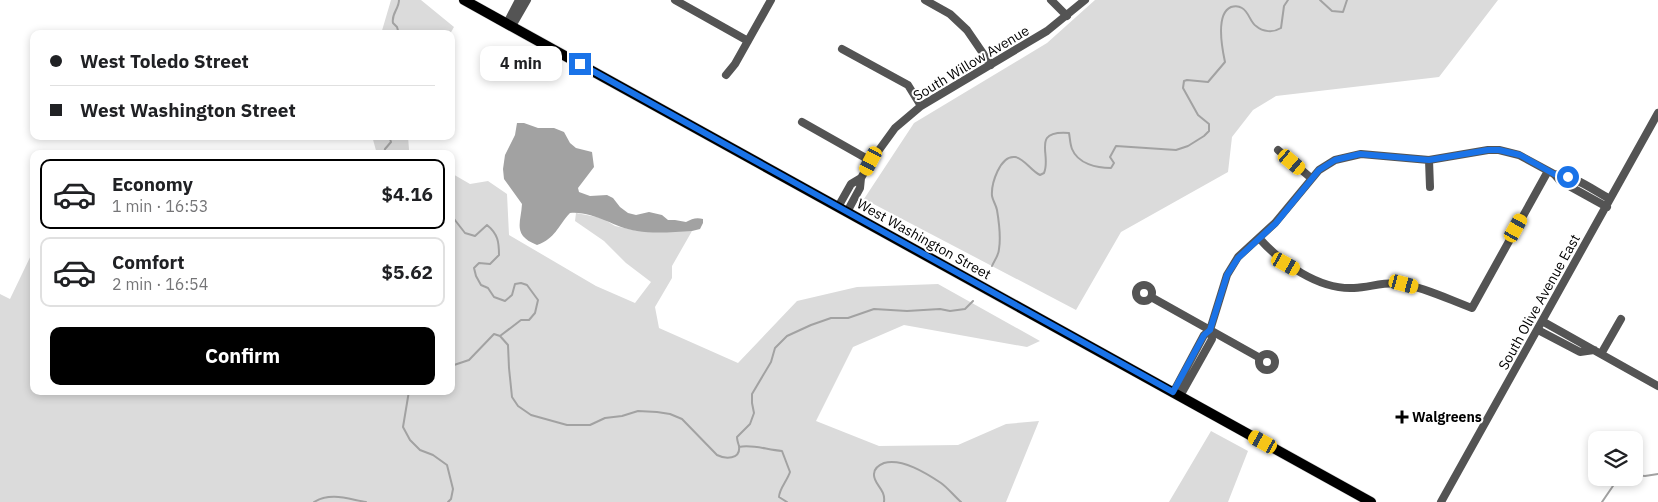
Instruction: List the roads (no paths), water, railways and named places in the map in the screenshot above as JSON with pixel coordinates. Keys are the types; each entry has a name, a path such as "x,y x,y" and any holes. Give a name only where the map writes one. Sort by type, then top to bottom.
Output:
{"main road":[{"name":"West Washington Street","path":"464,0 1371,502"}],"street":[{"path":"510,25 519,0"},
{"path":"510,25 527,0"},
{"path":"675,0 748,41"},
{"path":"726,75 735,64 771,0"},
{"path":"925,0 950,14 967,30 991,65"},
{"path":"1051,0 1067,16"},
{"name":"South Willow Avenue","path":"843,210 851,184 861,178 895,128 921,106 1047,32 1085,0"},
{"path":"842,49 908,85 921,106"},
{"name":"South Olive Avenue East","path":"1441,502 1658,113"},
{"path":"802,122 871,161"},
{"path":"1278,150 1311,178"},
{"path":"1177,394 1204,335 1210,330 1228,272 1242,253 1284,214 1311,178 1319,170 1335,160 1352,155 1371,154 1429,160 1488,150 1499,150 1520,155 1551,173 1572,178 1609,203"},
{"path":"1429,160 1430,187"},
{"path":"1259,238 1286,264 1326,284 1351,288 1386,283 1404,284 1472,308 1551,173"},
{"path":"1151,297 1260,358"},
{"path":"1598,352 1621,319"},
{"path":"1542,321 1658,386"},
{"path":"1538,330 1580,352 1598,352"}],"waterway":[{"path":"398,30 393,20 399,0"},
{"path":"992,266 998,253 1000,240 997,208 992,191 998,171 1005,161 1015,157 1040,175 1044,173 1046,166 1046,140 1050,135 1057,133 1069,133 1072,149 1083,162 1106,168 1111,168 1114,163 1110,157 1116,146 1176,150 1188,146 1209,131 1209,124 1198,115 1183,88 1184,81 1208,82 1225,62 1222,48 1221,24 1226,11 1231,7 1241,7 1259,28 1275,31 1281,28 1284,6 1288,0"},
{"path":"1320,0 1332,11 1343,12 1347,0"},
{"path":"385,150 391,142 390,140"},
{"path":"455,220 465,233 475,236 487,225 497,238 499,255 490,264 479,263 474,268 481,285 488,288 494,297 505,301 512,295 515,284 521,283 527,285 538,300 535,313 529,320 521,320 500,336"},
{"path":"455,365 469,360 494,334 500,336 508,345 512,397 518,406 531,415 567,425 590,425 605,418 622,416 638,411 670,414 682,419 717,455 732,457 738,454 739,451 737,437 750,424 754,413 752,394 771,362 775,348 787,336 831,318 848,318 874,309 907,311 940,309 950,311 965,309 973,301"},
{"path":"408,395 403,427 410,440 420,450 433,455 447,465 453,489 451,499 448,502"},
{"path":"739,447 782,451 790,472 780,491 779,497 787,502"},
{"path":"884,502 883,494 875,481 874,472 880,465 891,462 914,467 944,485 961,502"},
{"path":"1643,476 1658,474"},
{"path":"1602,502 1613,486"},
{"path":"314,502 327,497 366,502"}],"place":[{"name":"Walgreens","path":"1402,417"}]}
